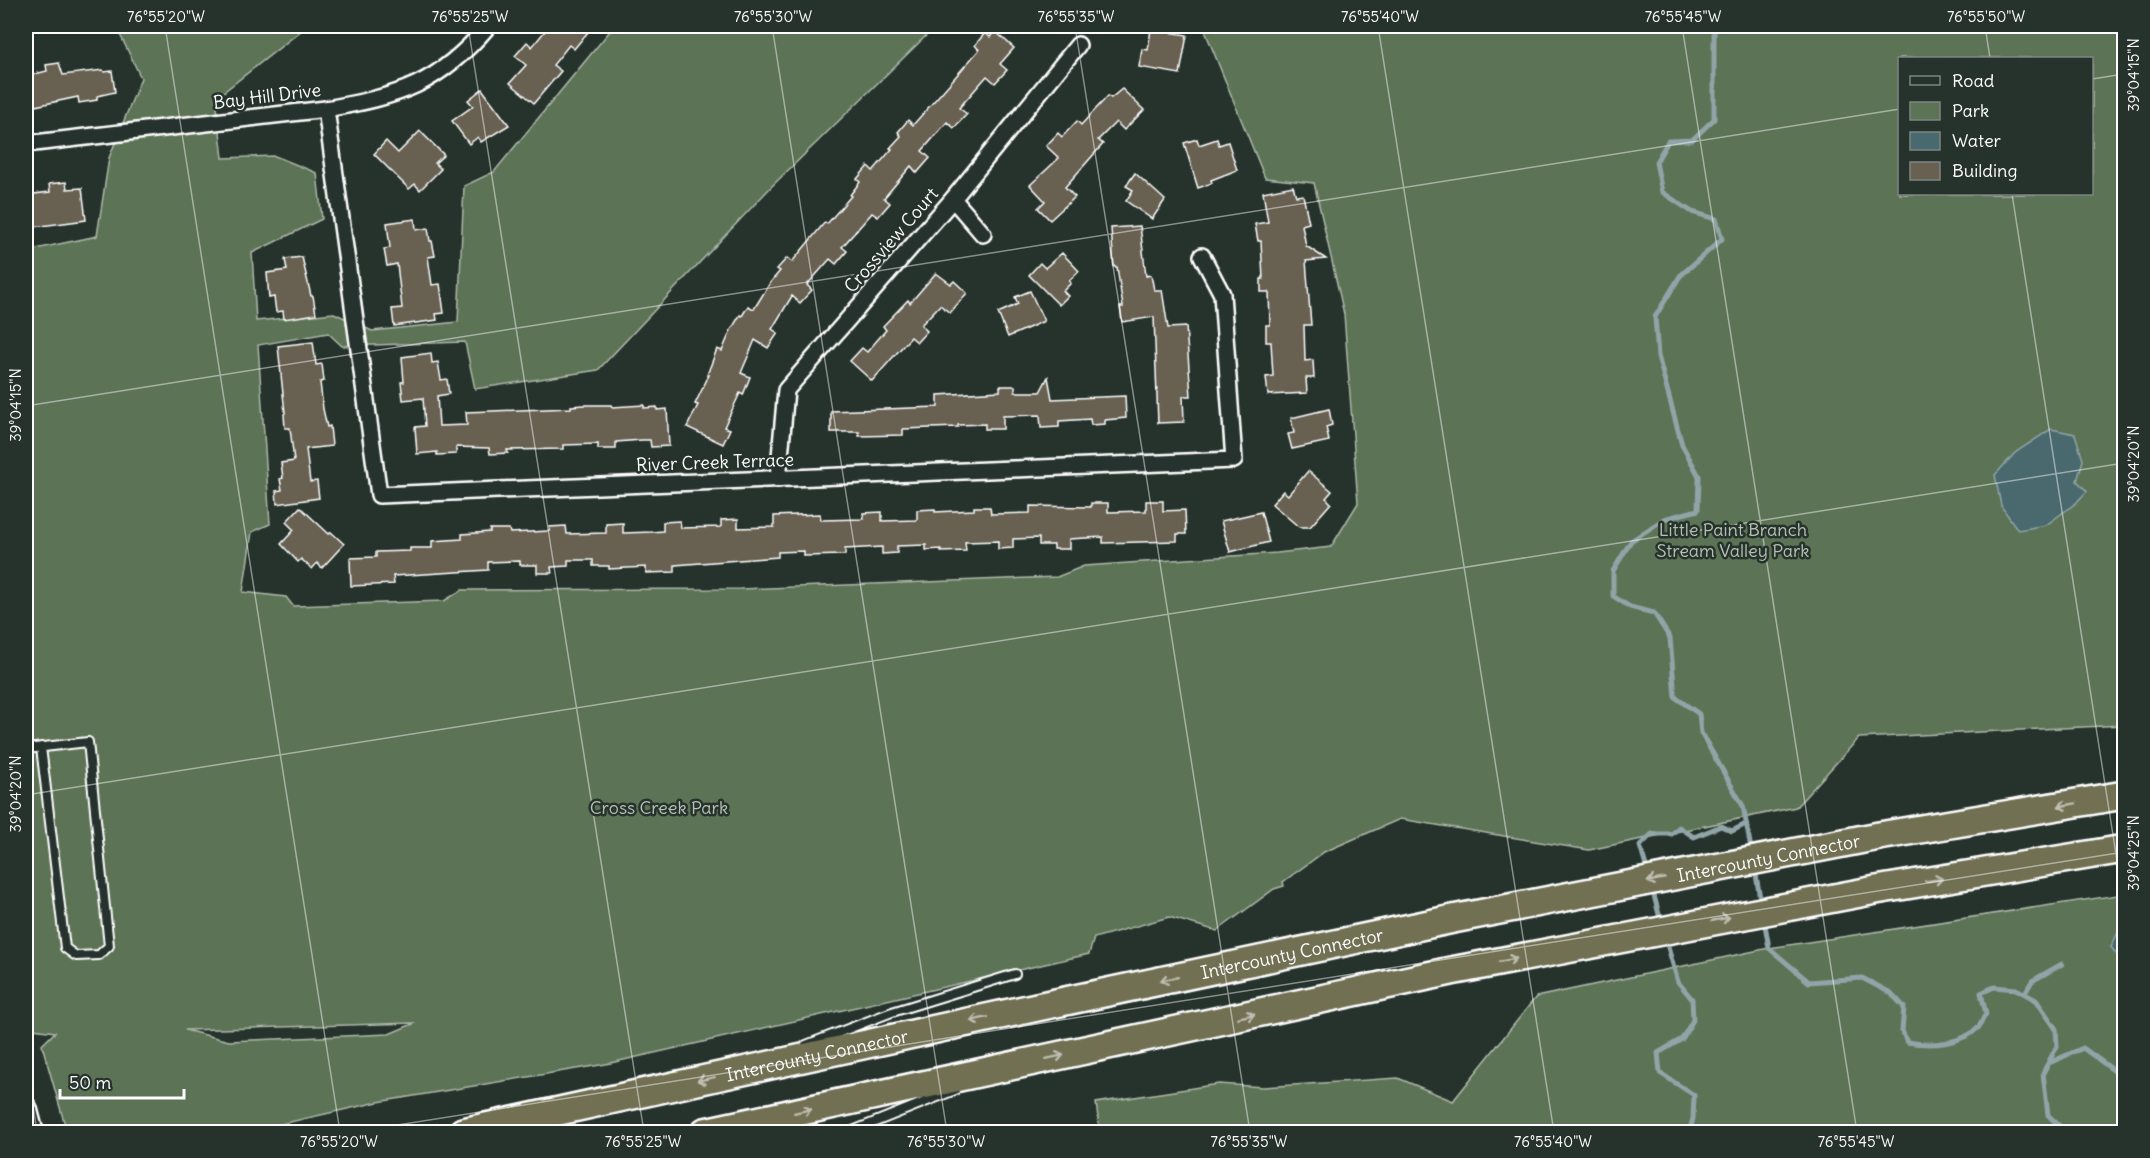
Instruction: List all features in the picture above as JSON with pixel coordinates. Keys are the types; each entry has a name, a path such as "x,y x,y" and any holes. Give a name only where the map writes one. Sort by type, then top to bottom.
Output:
{"highway":[{"name":"Intercounty Connector","path":"463,1132 1037,1006 1453,919 1879,836 2124,795"},
{"path":"705,1132 1451,971 1876,890 2124,849"}],"main road":[{"path":"26,1109 32,1132"}],"street":[{"name":"Bay Hill Drive","path":"26,144 326,109 398,94 448,66 488,26"},
{"name":"Crossview Court","path":"778,479 786,390 953,199 1078,45"},
{"name":"River Creek Terrace","path":"326,109 379,495 1234,460 1222,294 1202,256"},
{"path":"953,199 983,234"}],"lane":[{"path":"26,749 41,747 88,742 109,946 99,955 76,956 65,948 41,747"},
{"path":"801,1047 892,1011 1015,974"},
{"path":"739,1072 791,1051"},
{"path":"850,1132 1012,1066"}],"green space":[{"path":"116,26 307,26 216,98 223,158 275,156 317,173 322,219 252,253 256,321 334,313 372,331 458,322 464,186 494,172 614,26 936,26 771,187 598,370 475,389 465,342 342,346 328,333 258,345 270,524 252,532 243,592 286,597 293,606 444,601 462,590 740,589 1057,577 1084,566 1277,553 1331,547 1358,503 1344,314 1314,183 1265,178 1203,26 2124,26 2124,725 1859,738 1796,807 1589,850 1400,819 1324,852 1283,882 1284,886 1274,889 1217,931 1169,917 1094,938 1089,954 606,1064 378,1102 246,1132 67,1132 42,1045 55,1032 26,1028 26,251 97,236 109,158 141,78","holes":["415,1023 389,1034 229,1041 185,1030"]},
{"path":"2124,894 2124,1132 1100,1132 1096,1103 1219,1084 1263,1087 1398,1078 1453,1101 1536,997 1769,948"}],"water":[{"path":"2051,429 2075,434 2083,460 2077,481 2087,491 2076,503 2046,525 2018,530 2001,506 1995,475 2016,452"},
{"path":"2124,925 2124,962 2111,947 2121,926"}],"building":[{"path":"549,26 593,26 574,49 569,45 553,65 561,71 534,103 510,83 526,65 515,56 527,42 532,47"},
{"path":"1151,29 1187,35 1180,74 1139,67 1142,49 1148,50"},
{"path":"995,31 1014,48 1000,64 1007,70 995,83 987,76 959,108 967,114 954,128 947,122 922,151 930,158 917,173 911,166 884,198 890,203 878,217 872,213 842,247 847,251 836,264 830,259 807,285 812,290 800,303 792,296 772,329 778,333 768,348 755,340 741,373 750,377 743,395 740,393 724,427 730,429 723,444 687,427 698,405 695,404 709,375 707,375 717,349 722,351 740,315 742,316 748,306 754,309 780,271 777,269 787,258 792,262 825,222 827,224 851,196 860,182 857,179 868,166 873,171 892,149 890,148 901,136 898,132 908,120 913,125 979,50 975,45 985,33 990,37"},
{"path":"59,63 63,75 112,71 115,92 97,96 97,100 79,103 78,97 35,106 31,75 47,71 46,65"},
{"path":"482,89 509,125 481,142 478,137 469,144 452,121 473,106 468,100"},
{"path":"1122,89 1144,110 1124,130 1116,122 1098,140 1103,144 1065,187 1075,197 1050,220 1038,208 1045,201 1030,185 1059,158 1046,146 1058,133 1062,137 1077,121 1081,125 1108,96 1111,98"},
{"path":"420,131 444,155 435,163 441,169 420,190 415,184 409,189 374,154 386,141 398,153"},
{"path":"1197,139 1199,145 1217,139 1219,145 1228,142 1237,170 1211,180 1212,183 1198,188 1184,143"},
{"path":"1135,173 1165,200 1152,219 1126,201 1133,190 1126,186"},
{"path":"66,182 67,189 82,188 86,220 26,228 26,195 50,192 49,184"},
{"path":"1293,186 1296,196 1303,195 1309,223 1302,225 1306,246 1326,259 1306,261 1311,325 1304,325 1305,361 1313,360 1314,378 1306,378 1307,393 1268,395 1266,377 1273,376 1271,342 1266,342 1266,325 1270,325 1269,292 1261,292 1261,279 1263,279 1261,241 1258,241 1255,224 1268,222 1263,192"},
{"path":"415,219 416,230 428,228 435,256 428,257 432,285 440,284 444,313 436,314 437,320 394,326 392,309 402,308 397,264 387,266 384,249 390,248 387,223"},
{"path":"1140,226 1146,276 1151,275 1154,290 1162,290 1168,328 1186,327 1191,396 1183,396 1184,422 1158,423 1154,317 1122,322 1120,307 1123,307 1117,267 1114,267 1111,228"},
{"path":"1062,253 1079,271 1063,291 1068,296 1059,305 1029,275 1040,263 1045,268"},
{"path":"302,257 316,314 284,319 283,311 276,312 274,297 269,298 267,273 287,270 285,259"},
{"path":"936,273 951,284 954,281 967,293 950,313 940,305 921,325 927,331 917,342 911,337 872,381 850,361 862,348 867,352 886,330 883,326 908,300 910,303"},
{"path":"1030,291 1044,321 1008,337 998,313 1018,304 1015,297"},
{"path":"313,342 316,365 322,364 324,381 320,382 323,409 327,427 330,426 332,446 306,449 310,482 317,481 319,498 277,504 276,491 282,490 281,463 294,461 290,428 285,428 278,346"},
{"path":"431,353 432,363 438,362 441,380 447,379 449,394 437,396 439,426 467,425 466,412 571,408 571,406 584,405 611,405 612,407 644,405 644,408 667,409 669,446 651,447 650,440 642,440 616,442 616,449 598,449 598,444 563,445 563,449 507,450 508,453 490,454 489,448 456,447 456,454 437,455 437,452 417,454 415,427 425,426 423,398 403,400 402,357"},
{"path":"1048,377 1052,399 1125,396 1126,418 1105,420 1105,424 1091,425 1090,419 1059,421 1059,427 1041,428 1040,415 1003,416 1003,429 985,429 985,424 903,429 903,435 859,436 859,432 831,432 831,411 938,407 938,395 1000,391 1000,386 1015,386 1015,392 1040,392"},
{"path":"1329,409 1332,425 1326,427 1329,441 1292,449 1288,434 1294,433 1291,418"},
{"path":"1308,471 1332,491 1326,498 1331,503 1310,527 1299,527 1272,504 1283,491 1288,495"},
{"path":"1146,501 1163,501 1163,511 1185,510 1186,534 1177,534 1177,541 1103,543 1103,537 1069,539 1069,549 1054,549 1054,545 1039,545 1039,538 1013,539 1013,548 998,549 998,541 965,542 966,551 926,550 926,545 897,546 897,553 882,554 882,547 845,549 845,555 804,556 804,551 778,552 778,557 675,565 675,572 646,573 646,567 609,569 609,566 593,566 593,560 568,560 568,566 551,567 552,573 537,573 537,565 520,565 520,561 488,562 488,570 393,576 394,584 351,586 350,558 376,557 376,552 432,548 432,541 462,539 462,534 490,532 490,529 509,529 510,533 550,531 549,527 566,526 567,534 606,533 606,524 623,523 623,533 652,532 663,531 663,522 680,521 681,528 721,527 721,520 738,519 738,528 774,527 774,516 820,514 821,520 864,519 863,513 882,512 882,521 917,520 917,510 935,509 935,512 990,507 991,514 1030,513 1030,506 1091,507 1091,503 1108,503 1108,512 1146,511"},
{"path":"300,507 329,534 331,532 344,544 322,568 317,563 312,569 301,559 298,562 281,544 294,530 286,522"},
{"path":"1261,512 1269,542 1230,552 1221,521"}],"waterway":[{"path":"1714,26 1714,119 1692,140 1668,141 1656,162 1662,192 1692,212 1716,219 1722,239 1680,276 1655,317 1658,356 1682,445 1699,476 1698,510 1664,519 1631,541 1613,571 1613,596 1630,607 1654,613 1670,638 1675,697 1699,714 1701,733 1743,806 1752,854"},
{"path":"1648,873 1640,846 1652,834 1672,834 1679,827 1694,837 1721,826 1732,831 1746,824"},
{"path":"1755,869 1761,904"},
{"path":"1652,888 1661,922"},
{"path":"1764,919 1769,948 1809,982 1862,978 1891,993 1904,1007 1902,1031 1907,1042 1945,1043 1972,1033 1979,1027 1986,1014 1981,993 1994,987 2016,989 2036,1000 2056,1029 2057,1046 2043,1073 2048,1115 2066,1132"},
{"path":"1665,937 1678,982 1692,999 1693,1020 1682,1039 1658,1053 1660,1073 1694,1095 1693,1119 1689,1132"},
{"path":"2025,993 2032,981 2062,964"},
{"path":"2049,1063 2083,1048 2124,1078"}],"park label":[{"name":"Little Paint Branch Stream Valley Park","path":"1733,539"},
{"name":"Cross Creek Park","path":"659,807"}]}
